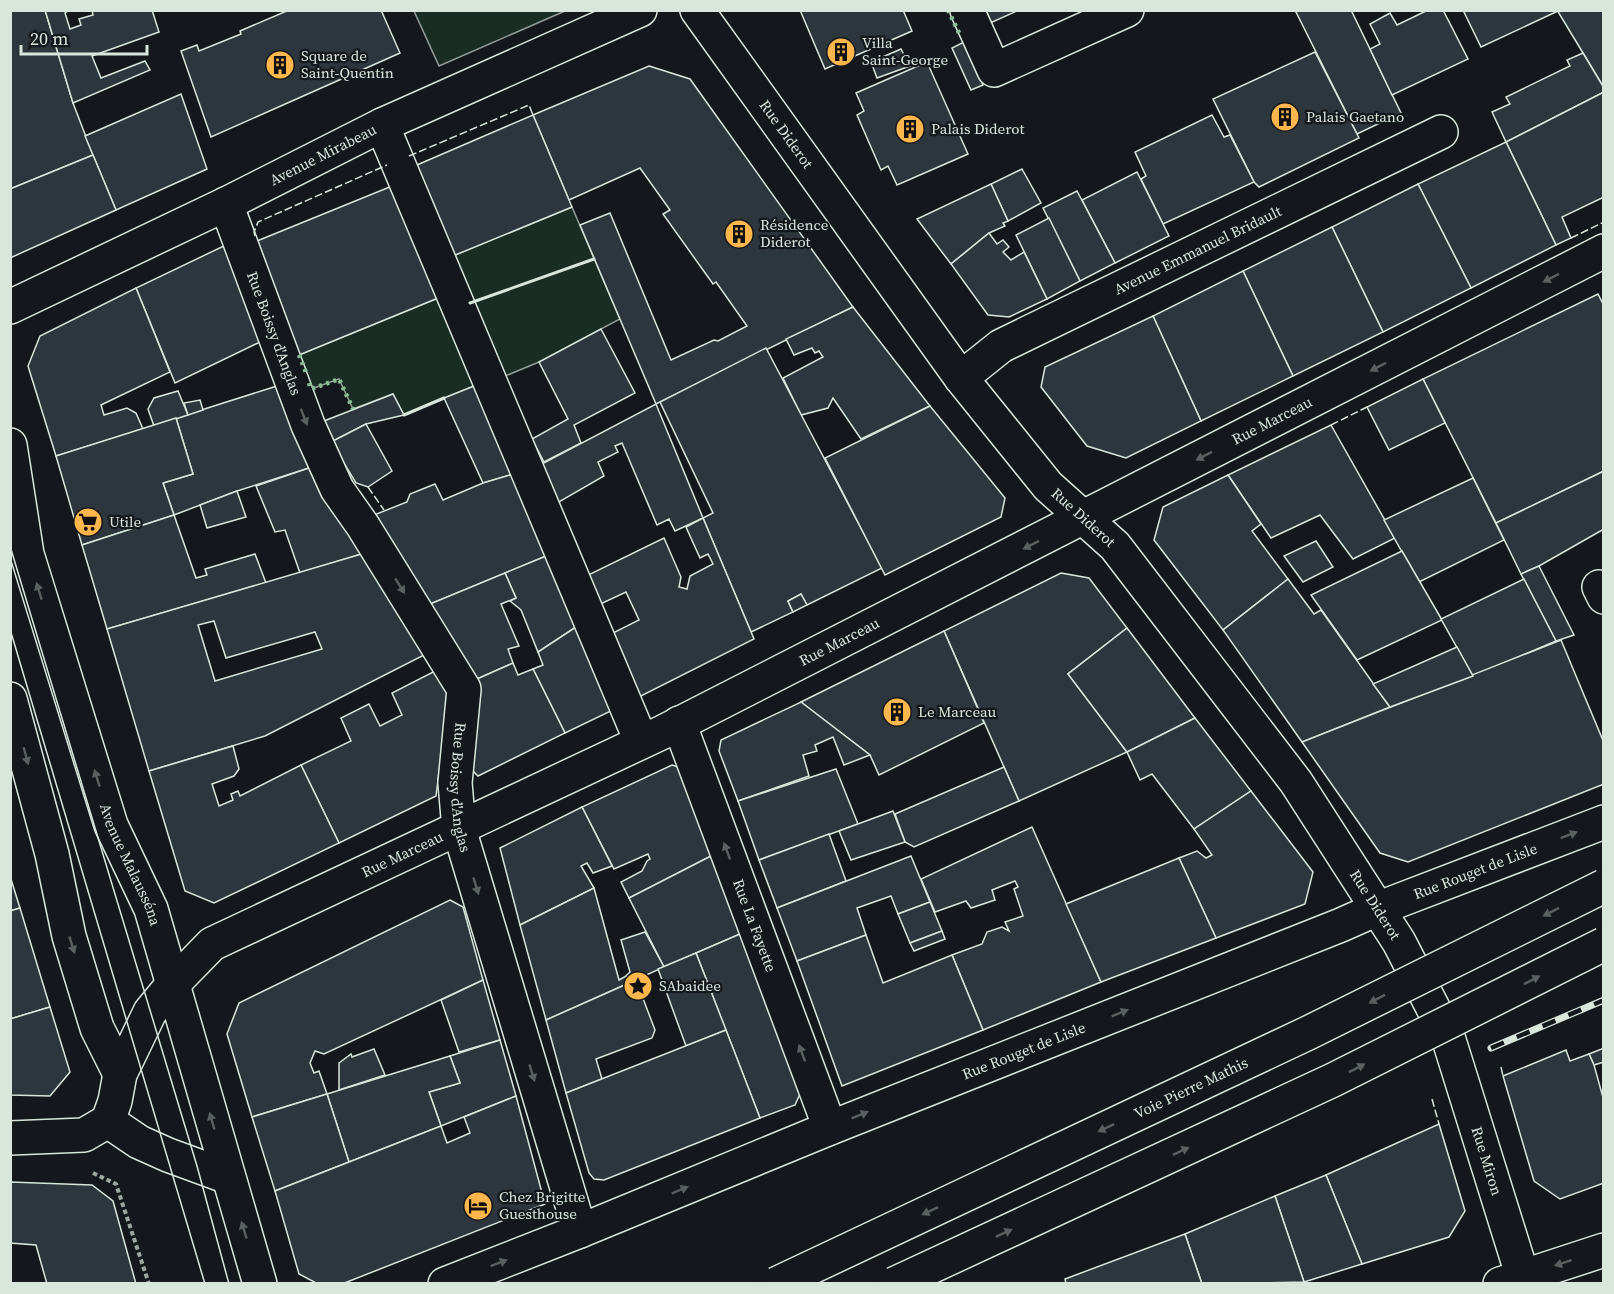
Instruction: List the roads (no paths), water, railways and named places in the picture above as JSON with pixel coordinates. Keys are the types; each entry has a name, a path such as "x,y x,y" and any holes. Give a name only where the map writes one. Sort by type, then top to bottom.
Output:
{"main road":[{"name":"Avenue Mirabeau","path":"10,308 226,204 382,125 640,10"},
{"name":"Rue Diderot","path":"697,10 961,378 1048,486 1115,546 1296,782 1399,942 1448,1037"},
{"path":"967,10 994,70 1127,10"},
{"path":"382,125 642,741"},
{"name":"Avenue Emmanuel Bridault","path":"961,378 1000,346 1441,132"},
{"name":"Rue Boissy d'Anglas","path":"226,204 308,426 338,489 464,689 455,783 459,829 580,1232"},
{"name":"Rue Marceau","path":"120,1074 150,1012 173,984 212,944 679,723 1604,251"},
{"name":"Avenue Malausséna","path":"10,445 27,554 111,825 151,909 260,1284"},
{"path":"10,699 52,854 72,946 97,1028 120,1074 115,1101 96,1128"},
{"name":"Rue La Fayette","path":"679,723 830,1128"},
{"name":"Rue Rouget de Lisle","path":"445,1284 580,1232 830,1128 1377,909 1604,822"},
{"name":"Voie Pierre Mathis","path":"776,1284 1308,1033 1604,885"},
{"path":"894,1284 1333,1080 1604,944"},
{"name":"Rue Miron","path":"1448,1037 1516,1281"},
{"path":"10,1138 96,1128 139,1142 228,1177"},
{"path":"1516,1281 1604,1250"}],"tram line":[{"path":"10,546 197,1166 229,1284"},
{"path":"10,629 205,1284"}],"railway":[{"path":"1491,1048 1604,1000"}],"place":[{"name":"Villa Saint-George","path":"841,52"},
{"name":"Square de Saint-Quentin","path":"280,65"},
{"name":"Palais Gaetano","path":"1285,117"},
{"name":"Palais Diderot","path":"910,129"},
{"name":"Résidence Diderot","path":"739,234"},
{"name":"Utile","path":"88,522"},
{"name":"Le Marceau","path":"897,712"},
{"name":"SAbaidee","path":"638,986"},
{"name":"Chez Brigitte Guesthouse","path":"478,1206"}]}
